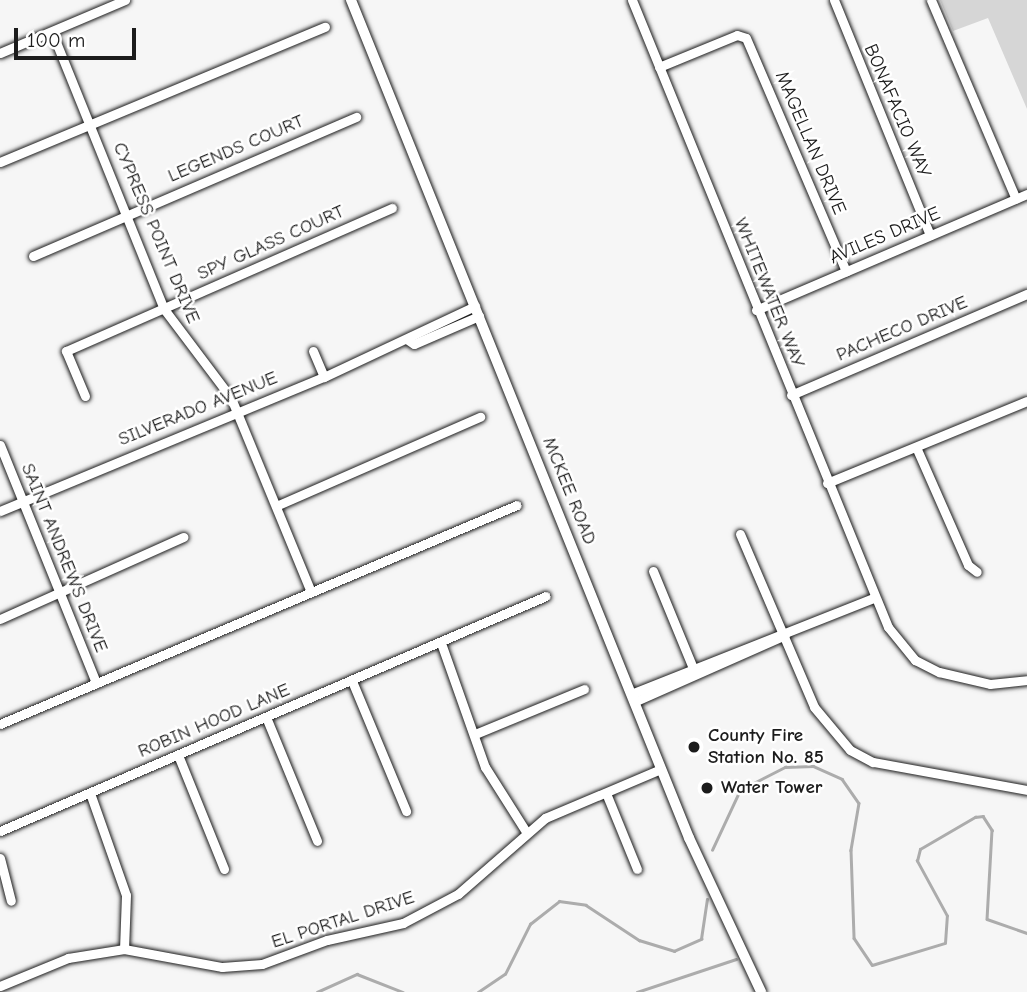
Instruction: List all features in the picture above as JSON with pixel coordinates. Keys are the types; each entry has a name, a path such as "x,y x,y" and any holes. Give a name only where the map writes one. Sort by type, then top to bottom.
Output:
{"street":[{"path":"0,53 125,0"},
{"name":"MCKEE ROAD","path":"351,0 661,769 761,992"},
{"name":"WHITEWATER WAY","path":"632,0 791,395 814,434 827,483 873,598 915,660 990,684 1027,680"},
{"name":"BONAFACIO WAY","path":"834,0 930,235"},
{"path":"931,0 1016,199"},
{"path":"0,162 326,27"},
{"name":"CYPRESS POINT DRIVE","path":"52,32 129,214 164,309 237,410 311,592"},
{"name":"MAGELLAN DRIVE","path":"659,67 737,35 746,38 846,271"},
{"name":"LEGENDS COURT","path":"33,256 356,117"},
{"name":"AVILES DRIVE","path":"756,310 1027,194"},
{"name":"SPY GLASS COURT","path":"85,396 66,351 391,208"},
{"name":"PACHECO DRIVE","path":"791,395 1027,294"},
{"name":"SILVERADO AVENUE","path":"0,511 408,340 414,344 477,311"},
{"path":"313,351 324,377"},
{"path":"827,483 1027,401"},
{"path":"276,506 480,417"},
{"name":"SAINT ANDREWS DRIVE","path":"0,445 19,503 96,683"},
{"path":"916,447 968,565 977,572"},
{"path":"0,724 517,505"},
{"path":"740,534 814,706 850,750 873,762 1027,790"},
{"path":"0,619 183,537"},
{"path":"653,571 695,672"},
{"name":"ROBIN HOOD LANE","path":"0,831 546,596"},
{"path":"632,698 873,598"},
{"path":"441,643 485,767 525,830"},
{"path":"352,681 406,811"},
{"path":"475,734 584,689"},
{"path":"266,717 317,841"},
{"path":"178,755 224,869"},
{"name":"EL PORTAL DRIVE","path":"0,986 68,958 124,949 222,967 262,964 327,940 402,923 458,894 525,830 661,769"},
{"path":"90,793 126,895 124,949"},
{"path":"606,793 637,869"},
{"path":"0,858 11,901"}],"shaded area":[{"path":"940,0 1027,0 1027,109 988,18 953,31"}],"waterway":[{"path":"712,850 740,790 785,767 813,766 842,779 859,803 851,850 854,938 872,965 945,943 947,916 917,861 920,849 975,817 983,816 992,830 987,919 1027,933"},
{"path":"478,992 505,974 530,924 559,901 586,905 639,940 674,951 701,939 707,899"},
{"path":"637,992 736,959"},
{"path":"317,992 357,974 403,992"}],"place":[{"name":"County Fire Station No. 85","path":"694,747"},
{"name":"Water Tower","path":"707,788"}]}
